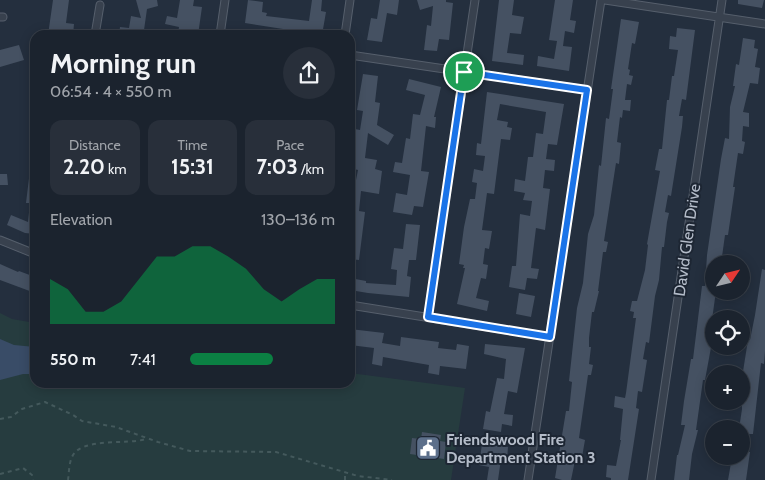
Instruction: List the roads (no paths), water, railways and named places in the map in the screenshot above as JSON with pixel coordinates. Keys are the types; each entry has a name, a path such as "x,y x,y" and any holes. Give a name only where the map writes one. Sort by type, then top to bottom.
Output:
{"street":[{"path":"221,30 226,0"},
{"path":"346,30 350,0"},
{"path":"428,317 474,0"},
{"path":"528,480 601,0"},
{"path":"605,0 765,24"},
{"name":"David Glen Drive","path":"651,480 722,0"},
{"path":"96,30 100,6"},
{"path":"355,56 587,90"},
{"path":"0,240 30,252"},
{"path":"355,306 550,337"}],"water":[{"path":"0,339 14,345 30,347 30,374 0,380"}],"place":[{"name":"Friendswood Fire Department Station 3","path":"428,448"}]}
